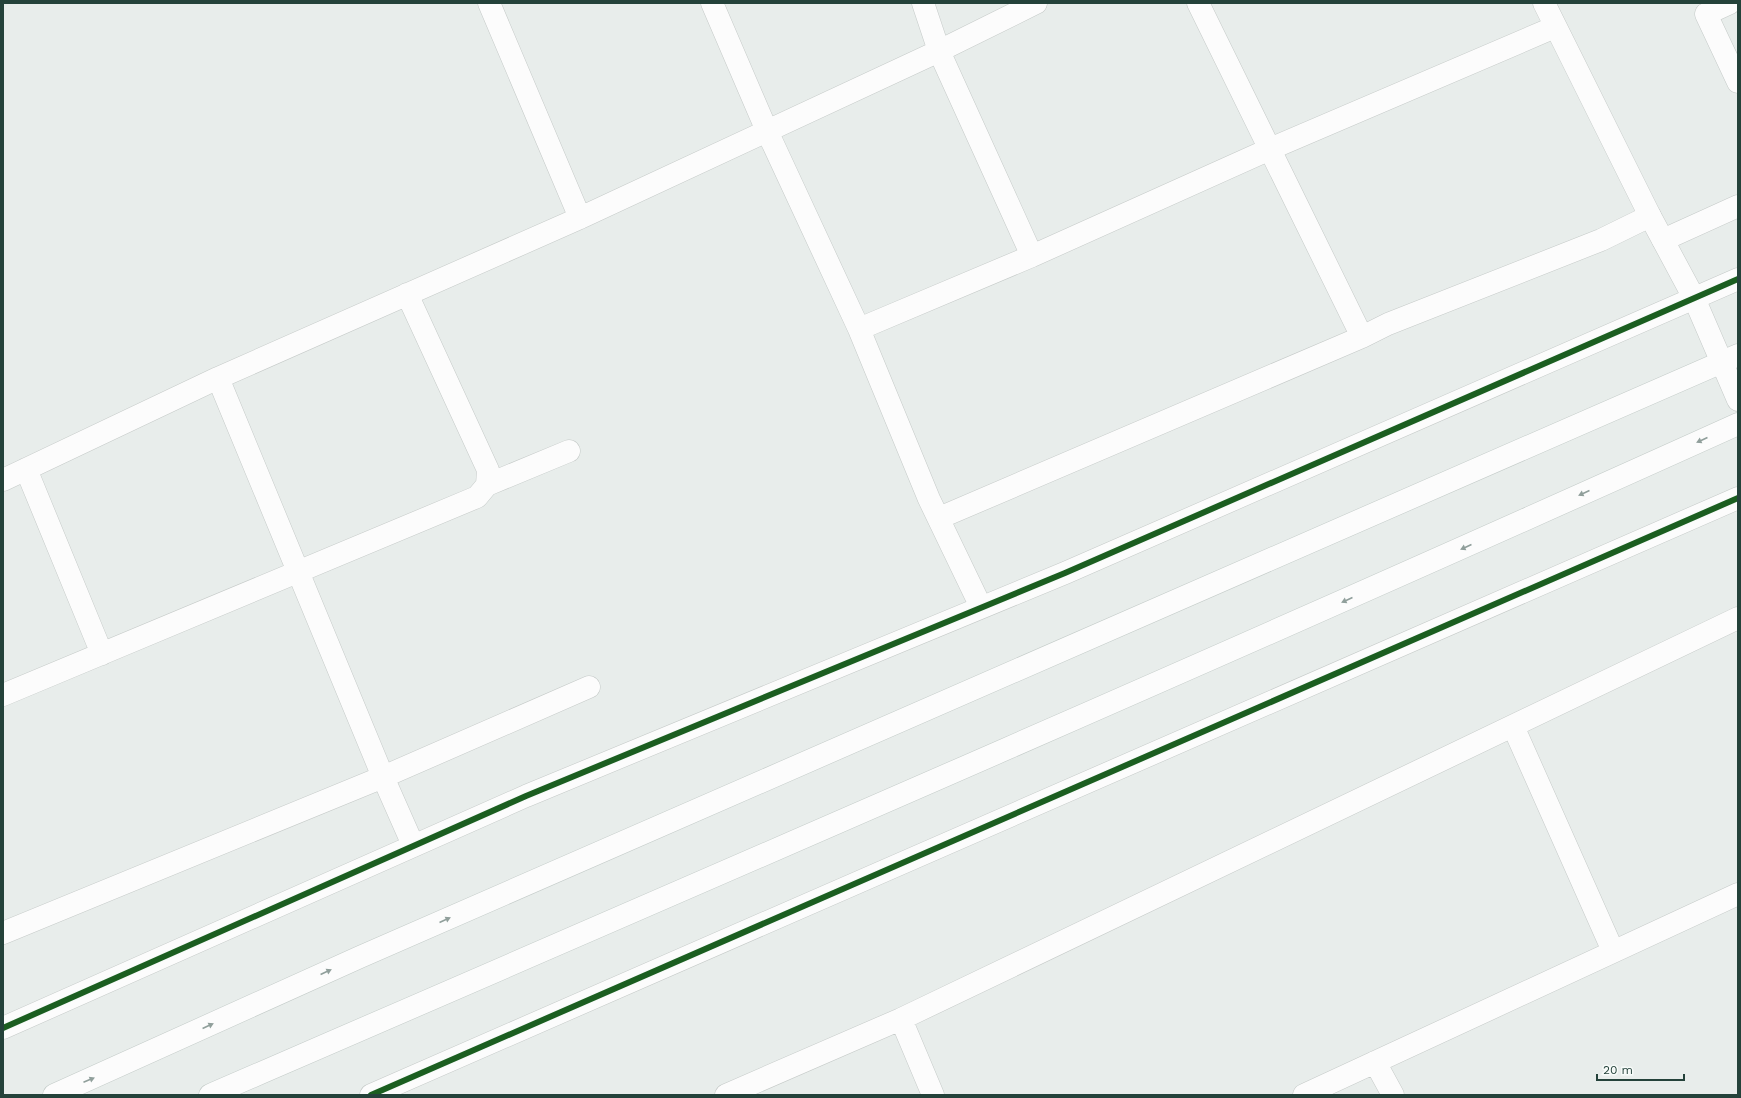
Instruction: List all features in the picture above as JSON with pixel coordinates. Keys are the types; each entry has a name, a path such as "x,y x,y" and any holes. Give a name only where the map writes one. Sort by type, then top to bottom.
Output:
{"street":[{"path":"489,3 580,218"},
{"path":"712,3 767,131 859,329 939,518 981,607"},
{"path":"922,3 939,51 1032,256"},
{"path":"3,480 218,378 580,218 939,51 1036,3"},
{"path":"1198,3 1362,337"},
{"path":"1544,3 1650,216 1694,298 1730,359 1738,400"},
{"path":"1730,3 1704,8 1738,82"},
{"path":"859,329 1032,256 1270,149 1555,27"},
{"path":"1663,240 1738,206"},
{"path":"939,518 1362,337 1388,324 1601,240 1650,216"},
{"path":"3,1028 413,845 981,607 1738,279"},
{"path":"407,294 488,470 487,485"},
{"path":"54,1095 360,957 1730,359"},
{"path":"218,378 383,777 413,845"},
{"path":"210,1095 1107,706 1436,561 1738,424"},
{"path":"3,695 299,573 477,497 487,485 569,451"},
{"path":"26,469 102,654"},
{"path":"371,1095 1738,498"},
{"path":"726,1095 901,1019 1738,618"},
{"path":"3,933 383,777 589,687"},
{"path":"1513,726 1613,951"},
{"path":"1304,1095 1738,894"},
{"path":"901,1019 933,1095"},
{"path":"1376,1062 1393,1095"}],"cycle path":[{"path":"3,1028 526,796 1065,573 1738,279"},
{"path":"371,1095 1738,498"}]}
